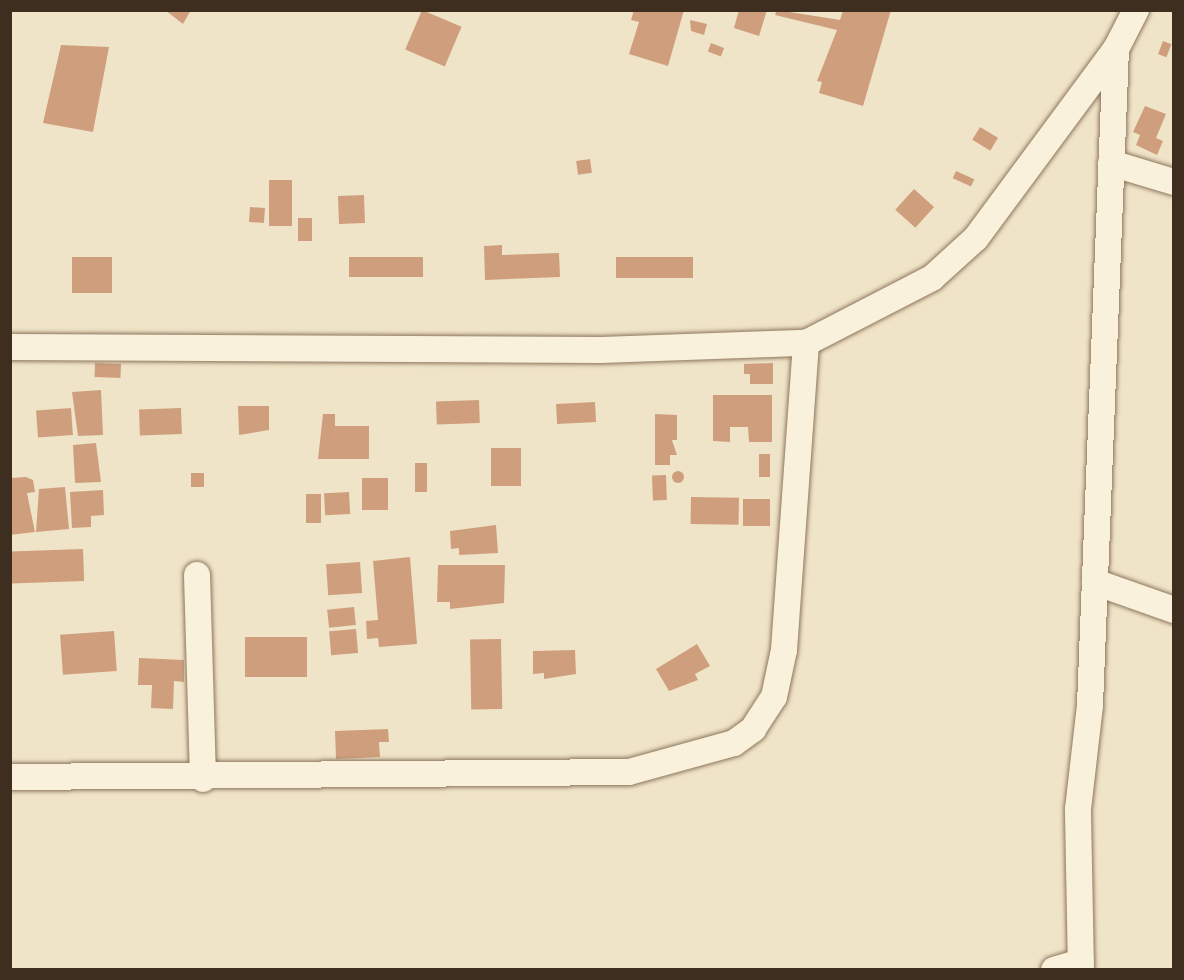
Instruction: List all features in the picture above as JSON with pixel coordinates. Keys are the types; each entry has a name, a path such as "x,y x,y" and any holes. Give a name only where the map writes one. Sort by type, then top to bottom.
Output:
{"street":[{"path":"10,347 601,351 806,343 932,278 976,238 1116,49 1136,10"},
{"path":"1054,969 1081,966 1078,809 1095,582 1116,49"},
{"path":"1111,163 1173,182"},
{"path":"10,777 202,779 629,772 708,754 753,729 774,697 784,650 806,343"},
{"path":"197,575 202,779"},
{"path":"1095,582 1173,610"}],"building":[{"path":"165,10 191,10 183,24"},
{"path":"422,10 462,27 445,66 405,50"},
{"path":"634,10 684,10 668,66 629,54 639,22 631,20"},
{"path":"739,10 767,10 759,36 734,28"},
{"path":"777,10 840,20 843,10 891,10 863,106 819,93 822,82 817,81 837,30 775,15"},
{"path":"690,20 707,24 704,35 691,31"},
{"path":"1163,41 1171,44 1166,57 1158,54"},
{"path":"711,43 724,48 721,56 708,51"},
{"path":"61,45 109,47 93,132 43,123"},
{"path":"1145,106 1166,114 1156,138 1163,141 1157,155 1136,145 1140,135 1133,132"},
{"path":"980,127 998,138 990,151 972,140"},
{"path":"590,159 592,173 578,175 576,161"},
{"path":"956,171 974,179 971,186 953,178"},
{"path":"269,180 292,180 292,226 269,226"},
{"path":"914,189 934,207 915,228 895,210"},
{"path":"364,195 365,223 339,224 338,196"},
{"path":"250,207 265,208 264,223 249,222"},
{"path":"298,218 312,218 312,241 298,241"},
{"path":"502,245 502,255 559,253 560,277 485,280 484,246"},
{"path":"72,257 112,257 112,293 72,293"},
{"path":"349,257 423,257 423,277 349,277"},
{"path":"616,257 693,257 693,278 616,278"},
{"path":"95,363 121,364 120,378 95,377"},
{"path":"773,363 773,384 750,384 750,374 744,374 744,364"},
{"path":"101,390 103,435 78,436 72,392"},
{"path":"713,395 772,395 772,442 749,442 748,427 730,427 730,442 713,441"},
{"path":"479,400 480,423 437,424 436,402"},
{"path":"595,402 596,422 557,424 556,404"},
{"path":"238,406 269,406 269,430 239,435"},
{"path":"71,408 73,435 38,437 36,410"},
{"path":"181,408 182,434 140,435 139,409"},
{"path":"323,414 335,414 335,426 369,426 369,459 318,459"},
{"path":"655,414 677,415 677,440 672,440 677,455 670,455 670,465 655,465"},
{"path":"96,443 101,482 75,483 73,445"},
{"path":"491,448 521,448 521,486 491,486"},
{"path":"759,454 770,454 770,477 759,477"},
{"path":"415,463 427,463 427,492 415,492"},
{"path":"680,471 684,477 680,483 676,483 672,475"},
{"path":"191,473 204,473 204,487 191,487"},
{"path":"652,475 666,475 667,500 653,500"},
{"path":"26,477 33,480 35,492 27,493 35,532 10,535 10,478"},
{"path":"362,478 388,478 388,510 362,510"},
{"path":"65,487 69,529 36,532 39,489"},
{"path":"103,490 104,515 91,516 91,527 72,528 70,492"},
{"path":"349,492 350,514 325,515 324,493"},
{"path":"306,494 321,494 321,523 306,523"},
{"path":"691,497 739,498 739,525 691,524"},
{"path":"743,499 770,499 770,526 743,526"},
{"path":"496,525 498,553 459,555 459,548 451,549 450,531"},
{"path":"83,549 84,581 11,584 10,552"},
{"path":"410,557 417,644 379,647 378,638 367,639 366,621 378,620 373,561"},
{"path":"360,562 362,593 328,595 326,564"},
{"path":"438,565 505,565 504,603 450,609 450,602 437,602"},
{"path":"354,607 356,625 329,628 327,610"},
{"path":"356,629 358,653 331,655 329,631"},
{"path":"114,631 117,671 63,675 60,635"},
{"path":"245,637 307,637 307,677 245,677"},
{"path":"501,639 502,709 471,710 470,640"},
{"path":"697,644 710,666 695,674 698,680 669,691 656,669"},
{"path":"575,650 576,674 544,679 544,673 533,674 533,651"},
{"path":"139,658 184,660 184,682 174,681 173,709 151,708 152,685 138,685"},
{"path":"388,729 389,742 379,742 380,757 336,759 335,731"}]}
